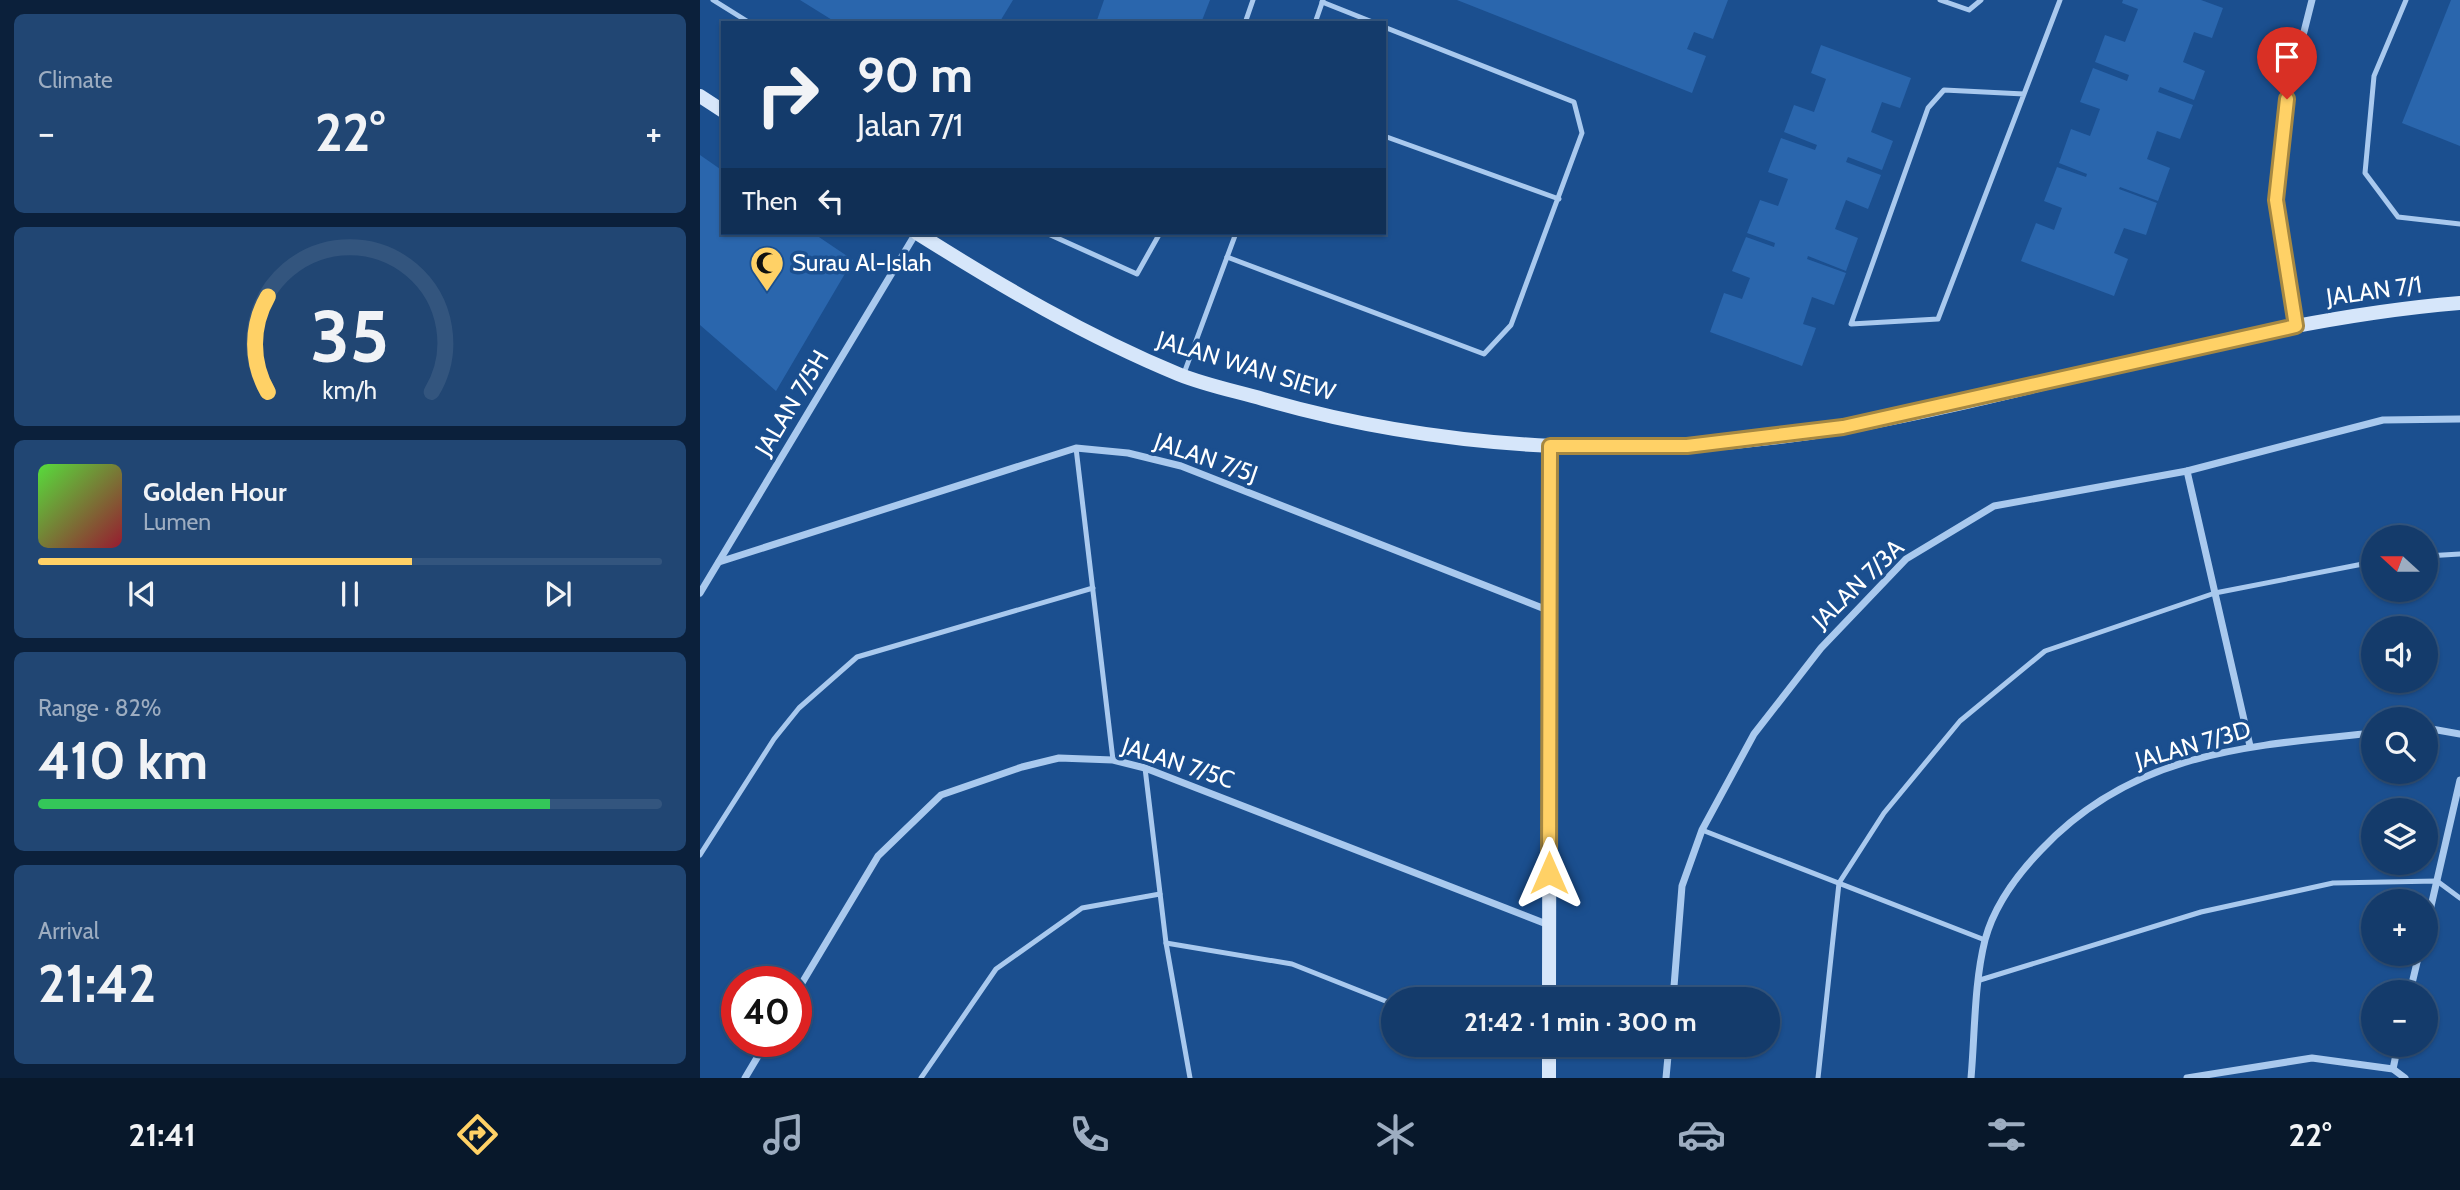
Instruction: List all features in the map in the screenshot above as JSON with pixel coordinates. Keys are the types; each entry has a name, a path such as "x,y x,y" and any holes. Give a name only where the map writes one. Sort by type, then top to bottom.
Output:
{"street":[{"path":"2296,326 2276,200 2287,99 2312,0"},
{"path":"700,96 721,110"},
{"name":"JALAN 7/5H","path":"700,593 916,235"},
{"name":"JALAN WAN SIEW","path":"920,235 1007,289 1092,336 1182,376 1330,418 1440,435 1550,446"},
{"name":"JALAN 7/1","path":"1550,446 1687,446 1843,427 2296,326 2388,309 2460,303"},
{"name":"JALAN 7/3A","path":"1674,987 1682,886 1702,830 1754,734 1821,648 1906,559 1994,506 2187,471 2384,420 2460,419"},
{"path":"1549,987 1550,446"},
{"name":"JALAN 7/5J","path":"719,562 1076,448 1128,453 1181,466 1551,611"},
{"path":"2187,471 2250,746"},
{"path":"2438,730 2460,734"},
{"name":"JALAN 7/3D","path":"1971,1078 1985,940 2002,899 2029,862 2062,827 2103,796 2146,774 2250,746 2361,734"},
{"name":"JALAN 7/5C","path":"812,966 878,856 941,795 1022,767 1059,758 1113,760 1145,768 1549,925"},
{"path":"2435,889 2460,779"},
{"path":"745,1078 757,1057"},
{"path":"1549,1057 1549,1078"},
{"path":"1666,1078 1668,1057"},
{"path":"2393,1069 2396,1057"},
{"path":"2187,1078 2312,1058 2393,1069 2405,1078"}],"lane":[{"path":"713,0 747,21"},
{"path":"1246,21 1254,0"},
{"path":"1940,0 1969,10 1981,0"},
{"path":"2024,94 1944,90 1928,108 1852,324 1938,319 2060,0"},
{"path":"2406,0 2374,76 2365,173 2398,217 2460,224"},
{"path":"1316,21 1323,1 1369,21"},
{"path":"1227,257 1484,354 1511,325 1582,133 1574,102 1386,28"},
{"path":"1386,137 1559,199"},
{"path":"1050,235 1137,274 1159,235"},
{"path":"1182,376 1235,235"},
{"path":"1076,448 1113,760"},
{"path":"2438,555 2460,554"},
{"path":"1818,1078 1839,883 1884,813 1960,721 2045,651 2215,593 2361,564"},
{"path":"700,855 774,739 799,708 857,657 1093,588"},
{"path":"1145,768 1166,943 1190,1078"},
{"path":"1702,830 1985,940"},
{"path":"1980,980 2201,912 2333,883 2437,881 2460,898"},
{"path":"921,1078 996,969 1082,908 1160,894"},
{"path":"1166,943 1292,964 1381,999"}],"building":[{"path":"800,0 1013,0 1000,21 834,21"},
{"path":"1104,0 1210,0 1202,21 1097,21"},
{"path":"1457,0 1728,0 1713,39 1694,32 1687,49 1706,56 1692,93"},
{"path":"2123,0 2201,0 2223,8 2212,38 2194,32 2183,62 2205,71 2194,100 2160,87 2158,92 2193,105 2180,139 2157,131 2147,159 2170,168 2158,201 2120,187 2119,189 2157,203 2146,235 2124,228 2114,253 2128,259 2114,296 2021,261 2036,223 2054,230 2062,208 2044,201 2057,167 2086,177 2087,174 2059,163 2071,129 2090,136 2100,109 2080,102 2093,68 2127,81 2129,75 2095,62 2105,35 2125,42 2138,9 2122,3"},
{"path":"2451,0 2460,0 2460,146 2402,123"},
{"path":"1821,45 1911,78 1900,108 1882,102 1871,132 1893,141 1882,170 1848,157 1846,162 1881,175 1868,209 1846,200 1835,229 1858,238 1846,271 1808,256 1807,259 1846,273 1834,305 1812,297 1803,324 1816,328 1802,366 1710,332 1724,293 1742,299 1750,278 1732,271 1746,237 1774,247 1775,243 1747,233 1760,200 1778,206 1788,179 1768,172 1781,138 1815,150 1817,145 1784,132 1794,105 1814,112 1826,79 1811,73"},
{"name":"Surau Al-Islah","path":"700,155 721,170 721,235 816,235 853,260 776,391 700,325"}],"place":[{"name":"Surau Al-Islah","path":"767,293"}],"route":[{"path":"1549,873 1550,446 1687,446 1843,427 2296,326 2276,200 2287,99"}]}
